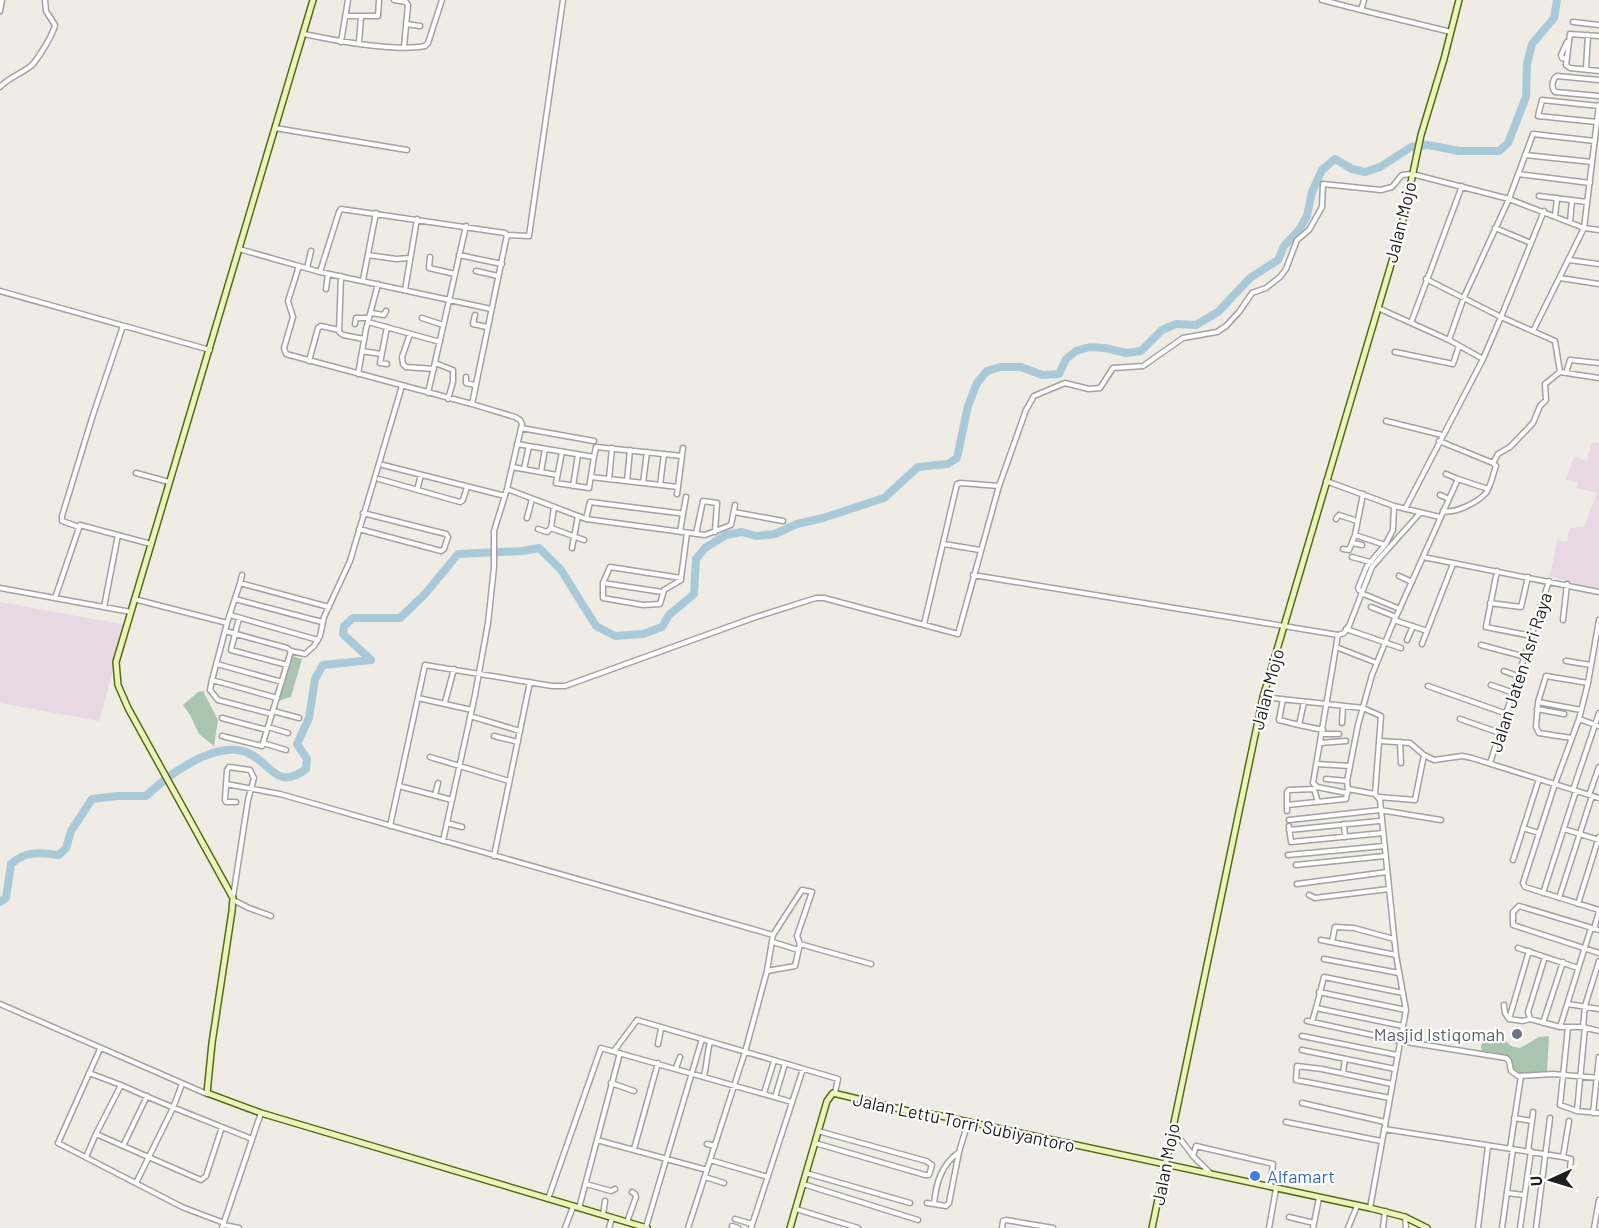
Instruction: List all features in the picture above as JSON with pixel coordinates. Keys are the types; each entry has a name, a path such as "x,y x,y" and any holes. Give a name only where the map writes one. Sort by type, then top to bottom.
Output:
{"main road":[{"path":"313,0 210,351 116,658 116,676 128,708 233,899 208,1077 208,1095 261,1113 646,1228"},
{"name":"Jalan Mojo","path":"1152,1228 1263,697 1406,210 1421,135 1459,0"},
{"name":"Jalan Lettu Torri Subiyantoro","path":"790,1228 828,1098 835,1093 908,1111 1384,1211 1404,1217 1426,1228"}],"street":[{"path":"0,87 29,67 53,32 55,25 45,11 45,0"},
{"path":"341,42 348,0"},
{"path":"345,16 378,16 379,0"},
{"path":"394,0 407,3 404,47"},
{"path":"304,34 341,42 404,47 427,45 442,0"},
{"path":"320,272 340,210 346,208 466,226 505,233 507,236 529,236 563,0"},
{"path":"1321,0 1451,32"},
{"path":"1361,10 1364,0"},
{"path":"0,11 1,1"},
{"path":"359,43 361,16"},
{"path":"1573,22 1599,25"},
{"path":"406,24 420,26"},
{"path":"1599,36 1571,33 1561,55 1562,58 1567,59 1567,67 1599,71"},
{"path":"1586,69 1588,35"},
{"path":"1599,80 1557,76 1554,79 1553,89 1555,92 1599,96"},
{"path":"1533,331 1584,228 1598,126 1599,105 1542,100 1538,116 1598,126"},
{"path":"275,128 407,150"},
{"path":"1449,340 1464,297 1509,199 1533,134 1595,141"},
{"path":"1525,155 1592,162"},
{"path":"390,826 425,664 552,686 571,685 753,618 816,598 856,606 958,634 999,486 1026,410 1034,396 1068,383 1089,389 1098,388 1103,386 1113,368 1143,366 1183,338 1221,330 1239,312 1252,293 1266,288 1286,269 1297,240 1310,230 1319,214 1322,207 1322,187 1327,184 1381,190 1392,187 1402,175 1412,174 1509,199 1584,228 1599,230"},
{"path":"1518,174 1590,183"},
{"path":"1411,323 1462,186"},
{"path":"1539,195 1587,202"},
{"path":"1555,216 1557,198"},
{"path":"1570,222 1572,200"},
{"path":"1405,508 1483,359 1544,211"},
{"path":"363,280 376,213"},
{"path":"405,290 417,219"},
{"path":"428,393 466,226"},
{"path":"1495,228 1531,243"},
{"path":"472,404 507,236"},
{"path":"239,249 328,274 491,309"},
{"path":"307,268 312,251"},
{"path":"368,255 410,258"},
{"path":"459,255 502,264"},
{"path":"430,257 429,268 455,274"},
{"path":"1569,260 1599,264"},
{"path":"299,266 288,301 293,317 284,351 289,356 472,404 518,418 522,422 507,489 495,524 492,549 494,558 492,593 479,673 443,841"},
{"path":"476,271 498,276"},
{"path":"326,289 328,274"},
{"path":"339,330 341,276"},
{"path":"1560,278 1599,284"},
{"path":"1426,279 1555,341 1560,372"},
{"path":"358,374 368,320 378,284"},
{"path":"0,291 210,351"},
{"path":"1377,308 1449,340 1483,359"},
{"path":"370,313 384,315 386,311"},
{"path":"475,315 473,324 487,327"},
{"path":"355,324 356,318 368,320 440,342"},
{"path":"422,318 443,325"},
{"path":"123,326 62,516 63,521 79,527 84,525 151,544"},
{"path":"309,361 318,327 339,330 343,335 364,339"},
{"path":"387,327 380,363 387,364"},
{"path":"410,334 402,357 403,364 406,367 434,369"},
{"path":"1395,352 1453,364 1459,346"},
{"path":"362,351 381,354"},
{"path":"1566,373 1570,360 1599,363"},
{"path":"435,363 453,370 453,382 448,399"},
{"path":"1326,481 1394,506 1418,512 1441,514 1463,508 1488,489 1495,467 1493,463 1498,454 1510,447 1533,423 1540,406 1546,400 1545,384 1560,372 1599,378"},
{"path":"466,377 466,383 475,385"},
{"path":"225,631 305,654 318,640 322,622 343,579 402,387"},
{"path":"1386,421 1442,435"},
{"path":"521,428 594,441"},
{"path":"1439,441 1493,463"},
{"path":"517,444 594,458"},
{"path":"524,469 529,446"},
{"path":"562,452 556,483 589,488 596,447 682,456"},
{"path":"609,479 612,448"},
{"path":"676,494 683,448"},
{"path":"541,472 545,449"},
{"path":"627,481 630,450"},
{"path":"643,483 647,452"},
{"path":"660,484 664,454"},
{"path":"573,486 578,455"},
{"path":"383,465 505,496"},
{"path":"512,467 557,475"},
{"path":"136,473 170,482"},
{"path":"1446,474 1488,489"},
{"path":"417,490 421,475"},
{"path":"591,477 678,486"},
{"path":"379,479 461,502 467,487"},
{"path":"1287,810 1318,802 1346,799 1347,781 1363,708 1377,663 1458,479"},
{"path":"924,624 957,484 999,486"},
{"path":"507,489 586,519 709,535 731,525 735,505"},
{"path":"1343,549 1349,550 1353,543 1363,494"},
{"path":"1440,495 1449,500"},
{"path":"680,532 686,497"},
{"path":"527,518 532,499"},
{"path":"696,534 703,501 717,503 714,532"},
{"path":"586,519 590,502 683,514"},
{"path":"1394,506 1393,530 1385,545 1364,571 1358,588 1400,609"},
{"path":"538,529 547,532 551,528 554,507"},
{"path":"734,512 783,521"},
{"path":"1418,512 1372,567 1361,591 1356,610 1346,629 1338,635 1313,785 1415,800 1424,755"},
{"path":"359,529 440,551 444,549 448,537 446,534 363,513"},
{"path":"1336,519 1339,515 1357,521"},
{"path":"572,548 578,516"},
{"path":"55,598 79,527"},
{"path":"551,528 584,540"},
{"path":"603,583 662,592 680,581 687,533"},
{"path":"104,607 118,535"},
{"path":"1355,535 1385,545"},
{"path":"944,543 980,550"},
{"path":"1353,543 1362,545"},
{"path":"1424,556 1453,564 1599,592"},
{"path":"1352,557 1370,562"},
{"path":"1422,644 1453,564"},
{"path":"662,592 659,605 604,600 602,597 603,583 610,567 681,578"},
{"path":"1497,571 1486,625 1488,628 1532,636"},
{"path":"242,575 210,690 218,700 299,718"},
{"path":"975,576 1338,635"},
{"path":"1399,576 1412,582"},
{"path":"1490,603 1521,607 1528,577"},
{"name":"Jalan Jaten Asri Raya","path":"1490,763 1520,677 1549,581"},
{"path":"240,583 329,607"},
{"path":"1563,621 1567,585"},
{"path":"0,588 130,612"},
{"path":"134,599 227,623"},
{"path":"235,599 322,622"},
{"path":"1371,607 1428,631"},
{"path":"230,615 318,640"},
{"path":"239,618 231,650 287,665"},
{"path":"1560,1027 1584,949 1595,929 1599,911 1526,887 1523,883 1579,719 1588,684 1599,620"},
{"path":"1407,640 1413,626"},
{"path":"1346,629 1401,648"},
{"path":"1480,645 1526,657"},
{"path":"1336,647 1377,663"},
{"path":"263,744 291,651"},
{"path":"1566,662 1591,665"},
{"path":"216,663 282,682"},
{"path":"445,702 454,669"},
{"path":"1504,671 1520,677"},
{"path":"1571,738 1539,733 1536,727 1538,702 1545,678 1548,675 1588,684"},
{"path":"212,680 277,698"},
{"path":"494,856 530,682"},
{"path":"1491,685 1514,693"},
{"path":"1428,686 1507,714"},
{"path":"1263,697 1363,708 1381,716 1377,796 1396,955 1406,1010 1370,1208"},
{"path":"418,698 445,702 472,710"},
{"path":"1284,699 1279,720 1322,732 1339,734"},
{"path":"1299,725 1304,702"},
{"path":"1538,702 1581,710"},
{"path":"1342,723 1343,706"},
{"path":"1537,709 1564,714"},
{"path":"1544,893 1597,726 1599,713"},
{"path":"470,716 520,731"},
{"path":"222,718 288,733"},
{"path":"1460,719 1500,733"},
{"path":"1579,719 1597,726"},
{"path":"222,736 286,750"},
{"path":"494,736 518,742"},
{"path":"1320,743 1346,741"},
{"path":"1380,741 1413,745 1424,755 1438,760 1462,756 1472,758 1599,798"},
{"path":"1400,742 1401,763"},
{"path":"430,757 509,781"},
{"path":"1317,764 1350,766"},
{"path":"1559,898 1581,835 1599,766"},
{"path":"236,802 225,801 227,768 231,767 252,771 254,778 248,800 233,899 271,916"},
{"path":"1326,779 1347,781"},
{"path":"1513,860 1539,779"},
{"path":"435,795 438,783"},
{"path":"226,784 252,788 390,826 773,935"},
{"path":"399,786 452,800"},
{"path":"1318,802 1314,789 1288,792 1287,810 1291,842 1383,832"},
{"path":"1289,825 1380,810 1441,820"},
{"path":"1289,825 1379,821"},
{"path":"447,823 462,827"},
{"path":"1344,824 1345,837"},
{"path":"1523,828 1539,833"},
{"path":"1564,829 1599,839 1578,904"},
{"path":"1288,855 1384,846"},
{"path":"1296,865 1385,856"},
{"path":"1298,884 1387,873"},
{"path":"688,1228 745,1052 767,971 773,935 802,890 805,889 813,894 797,936 800,944 794,967 767,971"},
{"path":"1309,895 1315,898 1389,889"},
{"path":"1595,929 1519,906 1513,912 1513,925 1599,953"},
{"path":"1332,942 1335,927 1351,928 1394,939"},
{"path":"1321,940 1396,955"},
{"path":"773,942 798,950"},
{"path":"800,944 871,964"},
{"path":"1518,948 1578,968"},
{"path":"1509,1018 1529,951"},
{"path":"1530,1019 1528,1012 1545,957"},
{"path":"1324,960 1399,973"},
{"path":"1576,1111 1586,1006 1599,961"},
{"path":"1544,1023 1563,962"},
{"path":"1403,993 1324,977 1310,1021 1400,1041 1506,1058 1514,1074 1521,1076 1553,1074 1598,1078"},
{"path":"1319,992 1406,1010"},
{"path":"0,1004 208,1095"},
{"path":"1568,1004 1599,1009"},
{"path":"1504,1005 1505,1013 1509,1018 1523,1021 1530,1019 1560,1027 1584,1027 1599,1031"},
{"path":"1316,1008 1403,1026"},
{"path":"614,1051 637,1020 838,1079 835,1093"},
{"path":"1568,1027 1560,1105 1576,1111 1599,1113"},
{"path":"658,1044 662,1029"},
{"path":"1302,1036 1397,1055"},
{"path":"646,1228 702,1039"},
{"path":"704,1076 710,1042"},
{"path":"548,1199 599,1050 603,1048 792,1102"},
{"path":"100,1049 58,1143 189,1210 223,1225 239,1228"},
{"path":"1302,1050 1395,1069"},
{"path":"565,1228 586,1184 620,1053"},
{"path":"676,1068 680,1057"},
{"path":"1593,1113 1599,1057"},
{"path":"1343,1073 1345,1059"},
{"path":"764,1093 774,1061"},
{"path":"634,1149 658,1063"},
{"path":"775,1097 785,1064"},
{"path":"1390,1098 1295,1078 1298,1065 1392,1084"},
{"path":"735,1219 751,1226 803,1069"},
{"path":"89,1073 252,1139"},
{"path":"1502,1228 1521,1076"},
{"path":"611,1083 634,1091"},
{"path":"136,1183 173,1108 182,1084"},
{"path":"86,1157 121,1085"},
{"path":"123,1146 147,1096"},
{"path":"1302,1103 1385,1122"},
{"path":"1520,1228 1533,1112"},
{"path":"223,1225 261,1113"},
{"path":"1514,1118 1532,1121"},
{"path":"1536,1228 1551,1118"},
{"path":"1563,1157 1569,1121"},
{"path":"927,1203 947,1206 949,1203 959,1152 968,1122"},
{"path":"1286,1122 1381,1141"},
{"path":"96,1134 203,1179 222,1126"},
{"path":"1384,1129 1563,1157 1571,1159 1570,1168"},
{"path":"815,1143 928,1176 932,1165 926,1161 818,1131"},
{"path":"1173,1134 1211,1174"},
{"path":"840,1150 843,1139"},
{"path":"597,1140 707,1170"},
{"path":"707,1144 715,1146"},
{"path":"1193,1156 1196,1146 1273,1164 1269,1228"},
{"path":"1478,1228 1488,1146"},
{"path":"934,1204 941,1173 946,1164 959,1152"},
{"path":"710,1160 768,1177"},
{"path":"806,1173 910,1203"},
{"path":"705,1177 724,1183"},
{"path":"586,1184 613,1192 615,1188"},
{"path":"803,1184 918,1220"},
{"path":"627,1222 636,1197 632,1192"},
{"path":"1507,1193 1524,1195"},
{"path":"1289,1217 1314,1226 1319,1198"},
{"path":"1594,1228 1599,1200"},
{"path":"603,1215 605,1201"},
{"path":"1348,1228 1357,1206"},
{"path":"796,1209 858,1228"},
{"path":"1383,1228 1384,1211"},
{"path":"1404,1217 1406,1228"},
{"path":"609,1228 612,1218"},
{"path":"1002,1228 1004,1220 1028,1226 1051,1228"},
{"path":"732,1226 738,1228"}],"shaded area":[{"path":"1592,442 1599,443 1599,590 1550,576 1557,540 1567,542 1570,528 1584,527 1597,493 1576,488 1578,482 1566,479 1574,457 1587,460"},
{"path":"0,602 126,625 99,721 0,703"}],"green space":[{"path":"293,656 302,659 291,697 278,701"},
{"path":"203,691 218,720 214,746 199,734 183,705 198,692"},
{"path":"1484,1036 1503,1038 1511,1046 1520,1048 1539,1037 1549,1036 1547,1072 1516,1073 1509,1058 1482,1052"}],"waterway":[{"path":"0,902 6,898 11,864 28,854 59,855 66,848 71,831 92,799 146,796 178,770 204,756 231,750 243,751 252,755 279,776 295,775 306,769 307,759 297,744 309,718 315,679 323,665 371,660 343,634 344,626 353,618 400,618 425,594 458,554 523,551 539,548 561,570 596,626 615,636 643,634 662,627 669,615 694,594 696,559 705,548 726,535 742,532 756,536 775,534 797,524 884,498 918,467 948,464 957,458 968,406 977,383 987,371 1000,367 1021,367 1042,375 1059,374 1066,359 1076,351 1090,347 1126,353 1141,351 1162,330 1176,324 1196,325 1218,312 1250,278 1278,260 1284,246 1299,230 1307,216 1312,192 1322,170 1335,159 1352,169 1365,172 1380,167 1411,147 1428,145 1459,151 1499,151 1508,143 1526,97 1527,64 1532,44 1554,18 1557,0"}],"place":[{"name":"Masjid Istiqomah","path":"1517,1034"},
{"name":"Alfamart","path":"1255,1176"}]}
